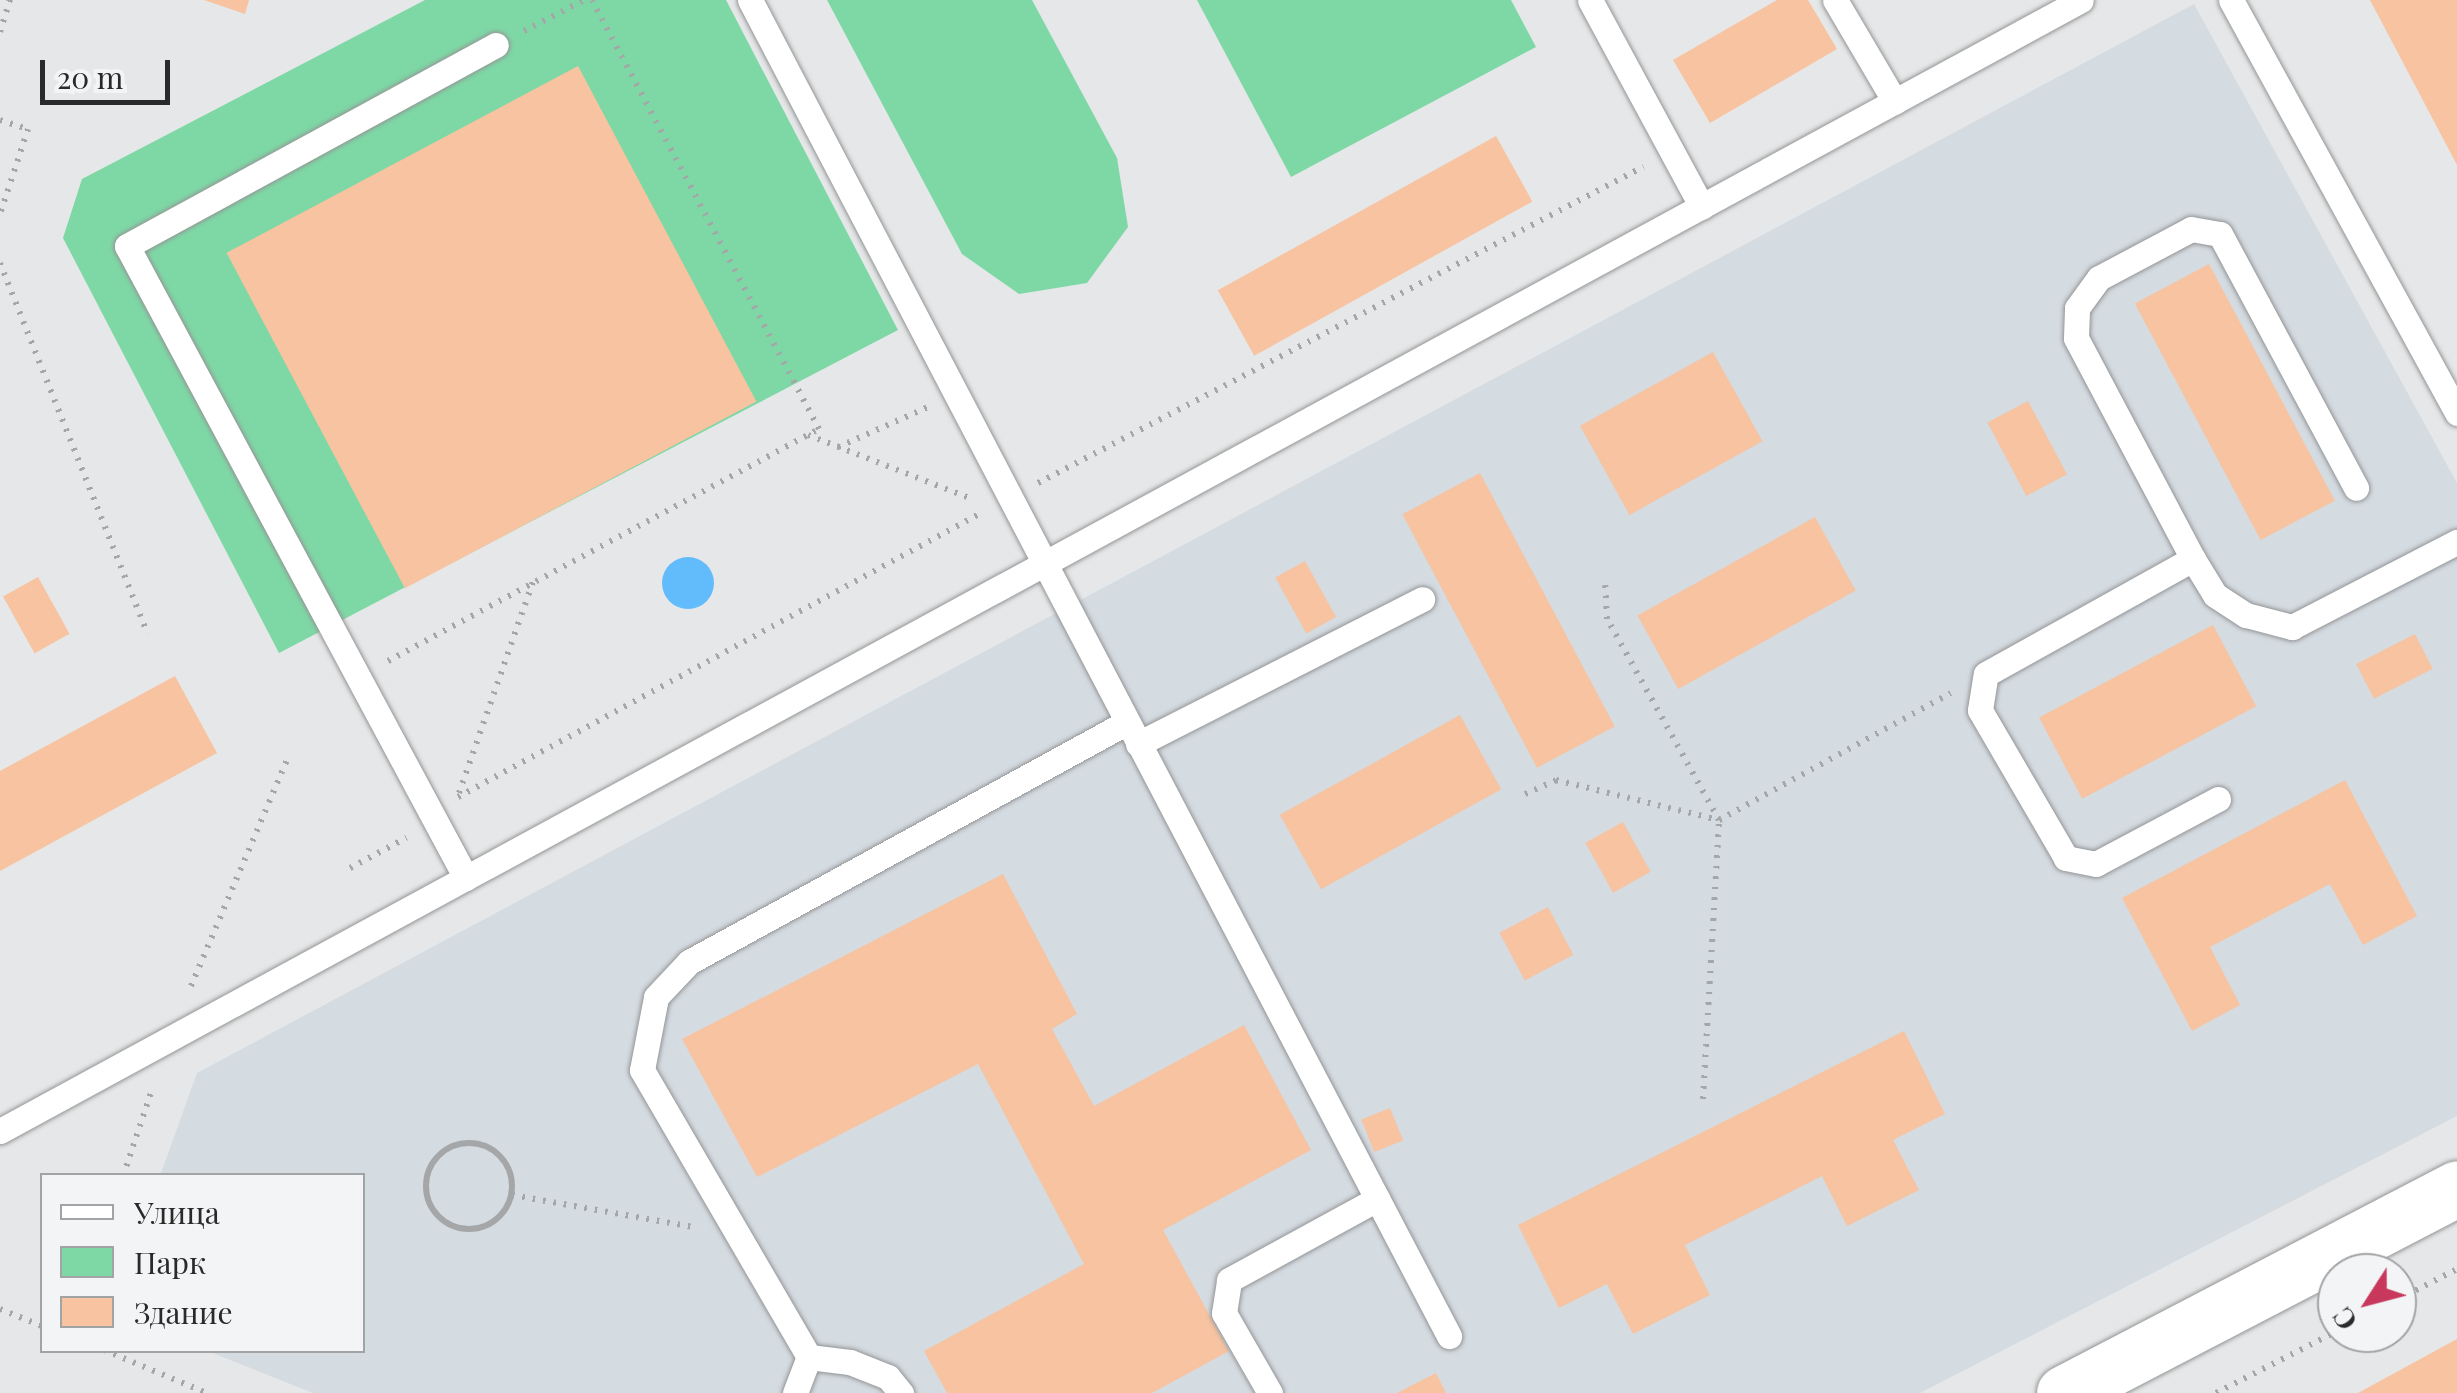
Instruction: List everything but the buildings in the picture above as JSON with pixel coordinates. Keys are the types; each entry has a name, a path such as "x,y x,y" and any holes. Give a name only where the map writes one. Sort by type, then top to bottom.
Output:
{"main road":[{"path":"2064,1393 2457,1188"}],"lane":[{"path":"750,0 1449,1336"},
{"path":"1590,0 1702,207"},
{"path":"1835,0 1895,102"},
{"path":"0,1132 2082,0"},
{"path":"2230,0 2457,412"},
{"path":"466,878 127,246 496,45"},
{"path":"2356,488 2220,234 2191,230 2099,278 2076,308 2076,338 2193,560 2215,595 2246,615 2292,627 2457,542"},
{"path":"2193,560 1986,674 1980,710 2066,858 2096,864 2218,798"},
{"path":"902,1393 876,1372 810,1357 642,1070 656,998 689,962 1132,733 1422,599"},
{"path":"1270,1393 1224,1312 1229,1280 1377,1199"},
{"path":"794,1393 810,1357"}],"path":[{"path":"0,32 10,0"},
{"path":"496,45 584,0"},
{"path":"395,679 386,662 819,429 592,0"},
{"path":"0,120 28,129 0,214"},
{"path":"1009,498 1672,152"},
{"path":"0,263 148,634"},
{"path":"838,447 930,406 940,423"},
{"path":"458,796 992,507 808,435"},
{"path":"458,796 533,582"},
{"path":"1605,586 1607,619 1719,820 1703,1099"},
{"path":"1525,794 1556,780 1719,820 1986,674"},
{"path":"124,1173 169,1040 288,756"},
{"path":"449,780 458,796"},
{"path":"473,1143 504,1160 512,1195 492,1224 458,1228 429,1202 428,1170 439,1155 473,1143"},
{"path":"512,1195 737,1234"},
{"path":"2417,1290 2457,1269"},
{"path":"0,1309 40,1325"},
{"path":"2216,1393 2317,1341"},
{"path":"111,1353 207,1393"}],"shaded area":[{"path":"2194,4 2457,483 2457,1116 1920,1393 313,1393 213,1353 365,1353 365,1173 161,1173 197,1073"}],"green space":[{"path":"425,0 726,0 898,330 279,653 63,238 82,179"},
{"path":"827,0 1032,0 1117,158 1128,227 1087,283 1019,294 962,254"},
{"path":"1197,0 1511,0 1536,47 1291,177"}],"water":[{"path":"688,557 707,564 714,583 707,602 688,609 669,602 662,583 669,564"}]}
